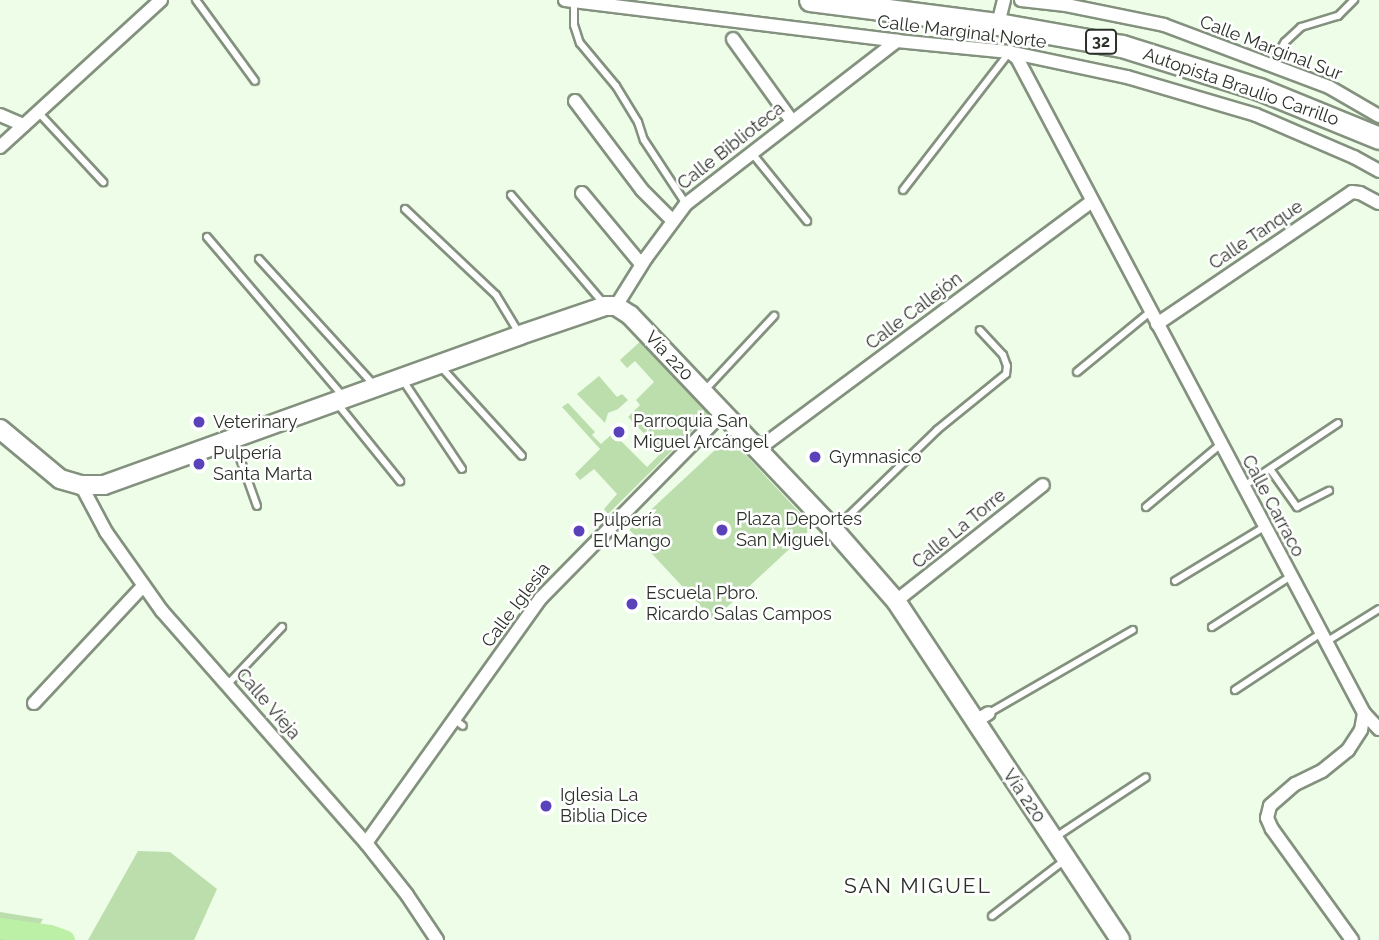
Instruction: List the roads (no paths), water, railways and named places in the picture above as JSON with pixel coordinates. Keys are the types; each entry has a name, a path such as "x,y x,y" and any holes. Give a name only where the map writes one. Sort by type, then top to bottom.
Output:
{"highway":[{"name":"Autopista Braulio Carrillo","path":"810,0 998,24 1122,46 1259,89 1379,138"}],"main road":[{"path":"0,429 60,479 81,485 104,485 375,386 611,306"},
{"name":"Vía 220","path":"611,306 630,315 834,530 896,601 982,717 1053,839 1120,940"}],"street":[{"path":"0,147 161,0"},
{"path":"998,24 1004,0"},
{"name":"Calle Marginal Sur","path":"1021,0 1066,5 1164,25 1329,87 1379,116"},
{"name":"Calle Marginal Norte","path":"569,1 1009,52 1127,77 1256,115 1354,157 1379,171"},
{"path":"733,40 792,121"},
{"name":"Calle Biblioteca","path":"611,306 686,204 897,41"},
{"name":"Calle Carraco","path":"1009,52 1017,58 1364,713 1379,729"},
{"path":"575,101 642,190 673,220"},
{"path":"0,115 24,125"},
{"path":"582,193 642,264"},
{"name":"Calle Tanque","path":"1157,324 1344,196 1360,193 1379,203"},
{"name":"Calle Callejón","path":"757,450 1092,201"},
{"name":"Calle Iglesia","path":"366,843 459,723 541,598 723,413"},
{"name":"Calle Vieja","path":"81,485 99,522 143,586 366,843 407,895 437,940"},
{"name":"Calle La Torre","path":"896,601 1043,485"},
{"path":"34,703 143,586"},
{"path":"1352,940 1272,829 1267,818 1270,807 1295,784 1322,771 1348,750 1358,736 1364,713"}],"lane":[{"path":"196,0 255,81"},
{"path":"1271,65 1285,42 1301,27 1338,16 1354,0"},
{"path":"569,1 580,43 616,86 638,122 644,140 686,204"},
{"path":"904,190 1009,52"},
{"path":"38,112 103,182"},
{"path":"751,152 807,221"},
{"path":"511,195 611,306"},
{"path":"405,209 496,295 520,335"},
{"path":"207,237 340,399 400,481"},
{"path":"259,259 375,386"},
{"path":"1077,372 1150,312"},
{"path":"703,392 774,316"},
{"path":"834,530 936,430 1006,374 1007,366 1003,355 980,330"},
{"path":"439,364 522,456"},
{"path":"401,377 462,469"},
{"path":"1243,487 1338,423"},
{"path":"232,437 257,506"},
{"path":"1146,507 1220,444"},
{"path":"1270,469 1297,506 1329,491"},
{"path":"1175,580 1264,527"},
{"path":"1212,627 1291,576"},
{"path":"1235,690 1323,637 1379,609"},
{"path":"227,685 282,627"},
{"path":"982,717 1133,630"},
{"path":"1053,839 1146,777"},
{"path":"992,916 1066,859"}],"waterway":[{"path":"0,928 50,935 64,940"}],"place":[{"name":"Veterinary","path":"199,422"},
{"name":"Parroquia San Miguel Arcángel","path":"619,432"},
{"name":"Gymnasico","path":"815,457"},
{"name":"Pulpería Santa Marta","path":"199,464"},
{"name":"Plaza Deportes San Miguel","path":"722,530"},
{"name":"Pulpería El Mango","path":"579,531"},
{"name":"Escuela Pbro. Ricardo Salas Campos","path":"632,604"},
{"name":"Iglesia La Biblia Dice","path":"546,806"}],"district":[{"name":"SAN MIGUEL","path":"918,886"}]}
